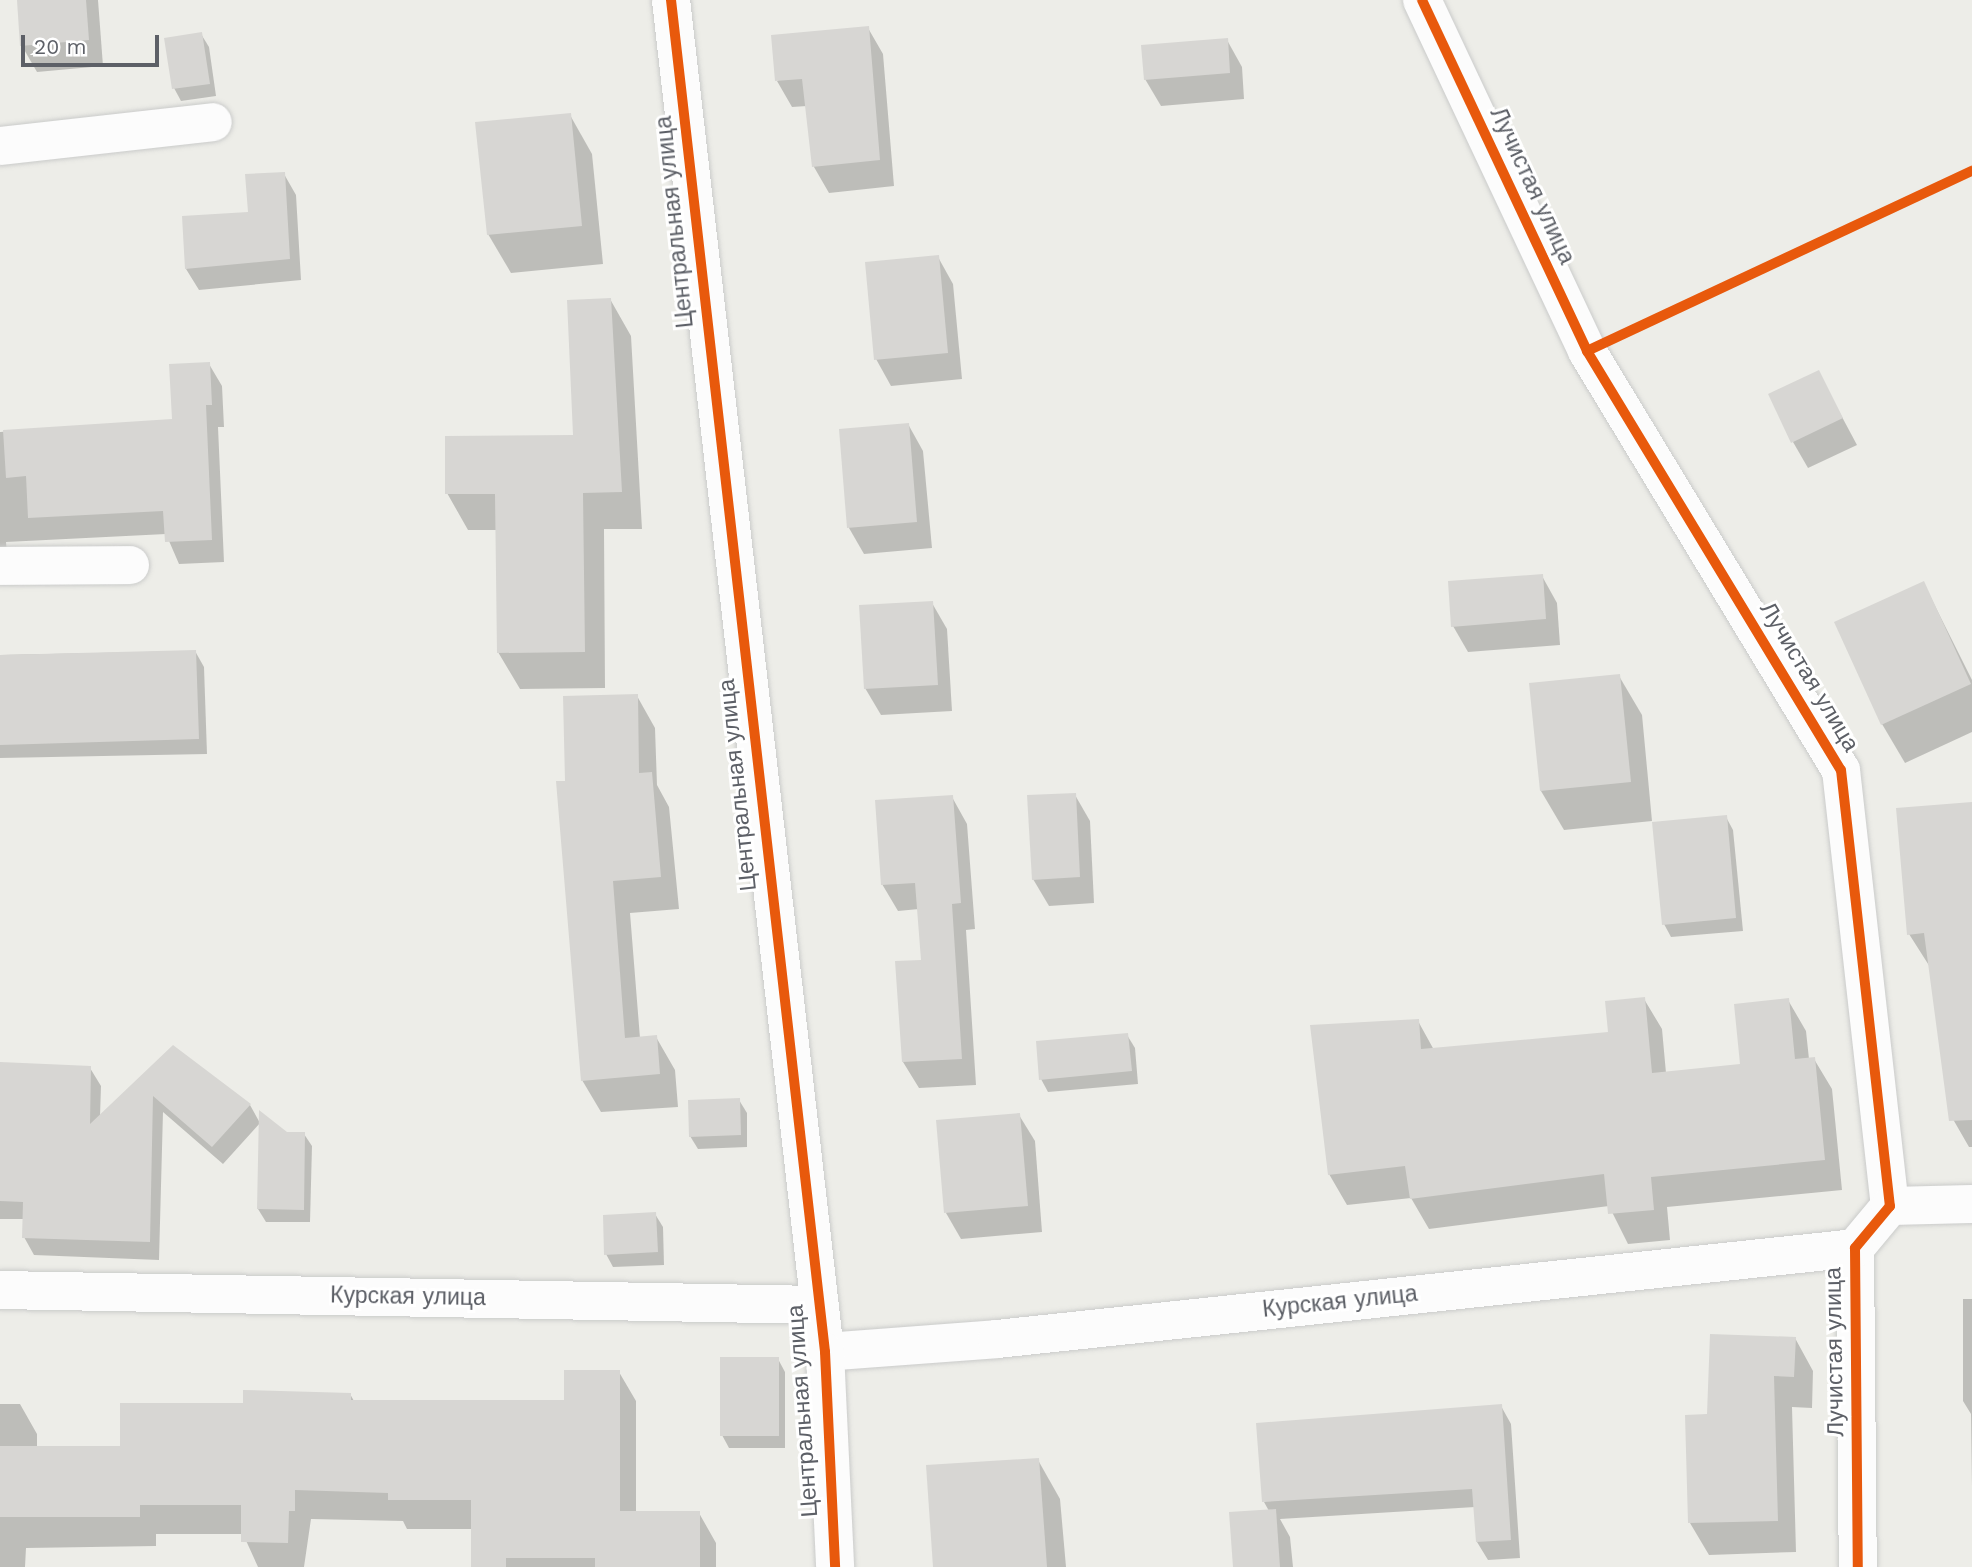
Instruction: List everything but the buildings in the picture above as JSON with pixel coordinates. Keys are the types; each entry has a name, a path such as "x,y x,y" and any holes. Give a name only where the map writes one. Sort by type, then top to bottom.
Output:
{"street":[{"name":"Центральная улица","path":"671,0 817,1305 825,1352 835,1567"},
{"name":"Лучистая улица","path":"1422,0 1587,351 1841,770 1890,1206 1855,1248 1858,1567"},
{"path":"0,146 213,122"},
{"path":"0,566 130,565"},
{"path":"1890,1206 1972,1204"},
{"name":"Курская улица","path":"825,1352 997,1339 1855,1248"},
{"name":"Курская улица","path":"0,1290 817,1305"}],"cycle path":[{"path":"671,0 825,1352 835,1567"},
{"path":"1422,0 1587,351 1841,770 1890,1206 1855,1248 1858,1567"},
{"path":"1587,351 1972,171"}]}
